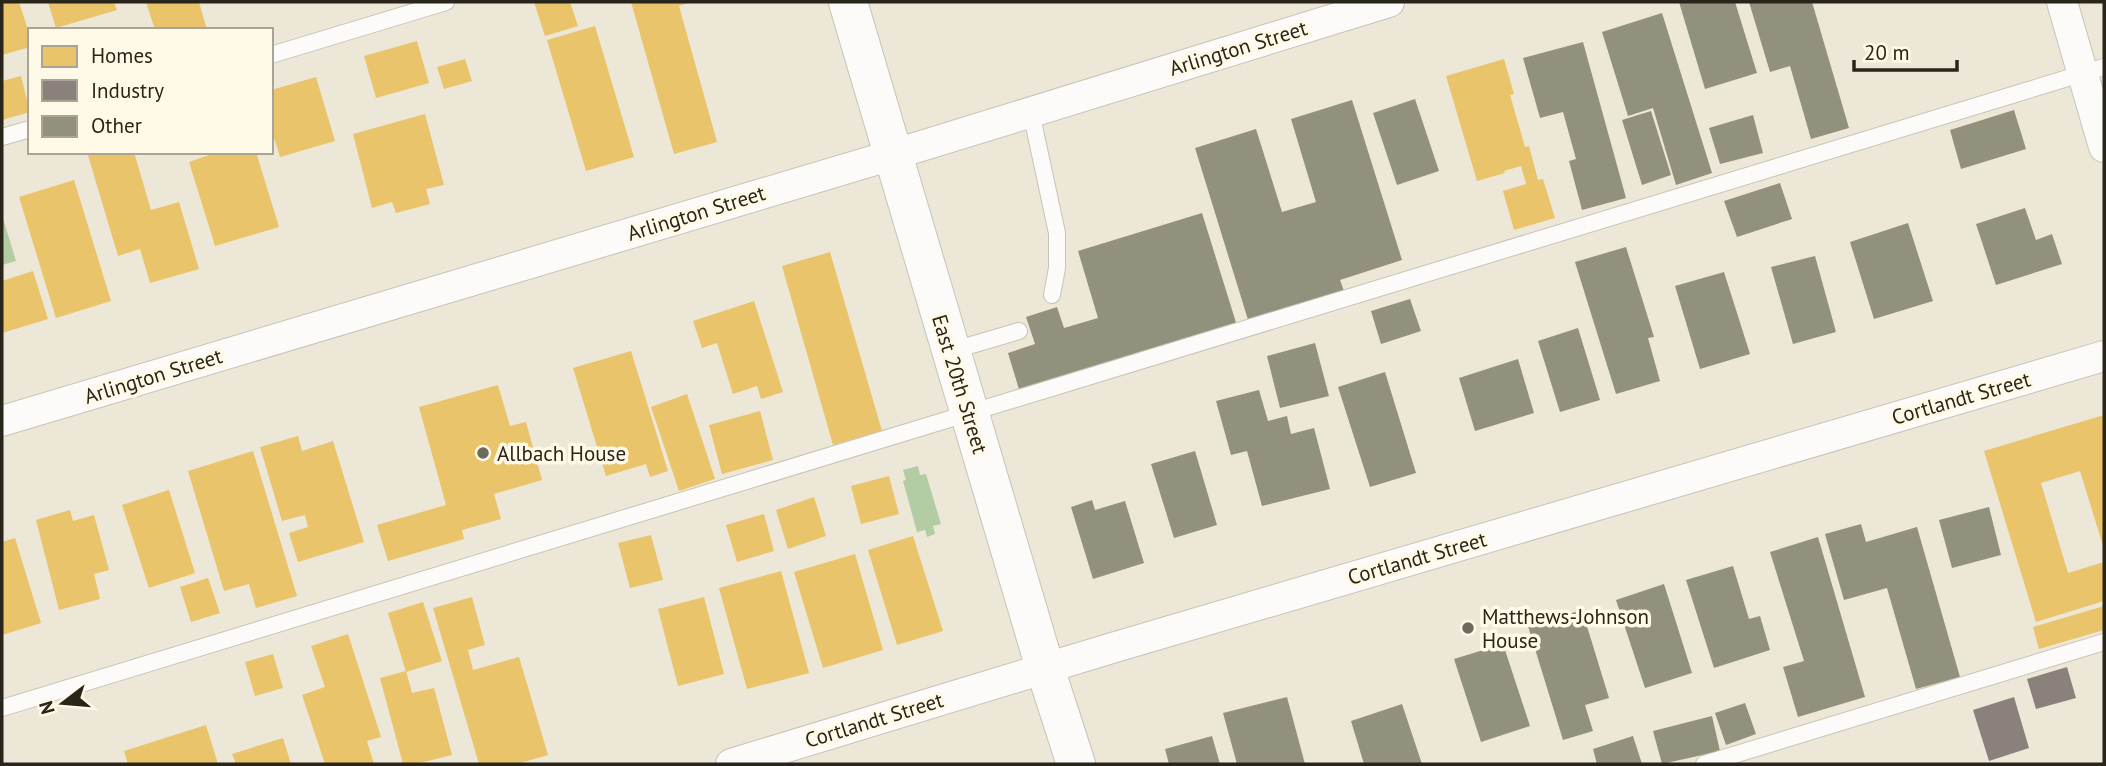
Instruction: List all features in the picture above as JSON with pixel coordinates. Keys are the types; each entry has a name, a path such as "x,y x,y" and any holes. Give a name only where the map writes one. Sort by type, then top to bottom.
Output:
{"main road":[{"name":"East 20th Street","path":"848,2 1045,668 1076,764"}],"street":[{"name":"Arlington Street","path":"2,421 892,155 1389,2"},
{"path":"2062,2 2094,71 2104,147"},
{"name":"Cortlandt Street","path":"731,764 1045,668 2104,356"}],"lane":[{"path":"273,54 446,2"},
{"path":"2,708 2094,71"},
{"path":"1031,112 1057,233 1057,268 1052,295"},
{"path":"2,137 28,130"},
{"path":"951,351 1019,331"},
{"path":"1704,764 2104,642"}],"shaded area":[{"path":"2,215 16,261 2,265"},
{"path":"918,466 920,475 926,474 941,524 933,526 935,534 927,537 925,530 917,532 903,481 906,480 903,470"}],"building: Homes":[{"path":"2,2 19,2 28,30 28,48 2,55"},
{"path":"48,2 114,2 117,10 56,28"},
{"path":"146,2 199,2 206,28 154,28"},
{"path":"534,2 570,2 578,26 545,36"},
{"path":"631,2 691,2 679,6 717,142 674,154"},
{"path":"595,26 634,157 586,171 547,40"},
{"path":"417,41 429,83 376,98 364,56"},
{"path":"465,59 472,81 444,89 437,67"},
{"path":"1504,59 1514,94 1510,95 1525,147 1529,146 1538,180 1543,179 1555,218 1514,230 1503,191 1526,184 1521,166 1477,181 1446,76"},
{"path":"21,76 28,113 2,120 2,81"},
{"path":"316,77 335,141 280,157 273,134 273,89"},
{"path":"425,114 444,185 426,189 430,204 396,213 392,202 372,208 353,134"},
{"path":"88,154 135,154 151,210 179,202 199,269 150,283 140,249 118,256"},
{"path":"212,154 257,154 279,227 215,246 189,162"},
{"path":"74,180 111,301 56,318 19,197"},
{"path":"830,252 882,431 833,445 782,266"},
{"path":"33,271 48,319 2,333 2,281"},
{"path":"754,301 783,392 761,399 757,386 733,394 717,343 702,348 693,321"},
{"path":"631,351 668,471 650,477 646,464 606,476 573,368"},
{"name":"Allbach House","path":"498,385 510,426 526,422 542,480 494,494 501,519 462,530 464,539 388,561 377,525 446,505 419,407"},
{"path":"687,394 715,479 679,491 651,407"},
{"path":"760,411 773,460 722,474 709,425"},
{"path":"2104,415 2104,549 2080,471 2041,483 2068,573 2104,562 2104,601 2036,622 1984,451"},
{"path":"298,436 302,451 333,441 364,542 298,562 289,533 308,527 305,515 282,521 260,447"},
{"path":"253,451 297,596 256,608 249,584 224,591 188,471"},
{"path":"889,476 899,514 861,524 851,486"},
{"path":"169,490 195,573 149,588 122,505"},
{"path":"814,497 826,536 788,549 776,510"},
{"path":"70,510 73,521 94,515 109,570 94,574 100,599 59,610 36,520"},
{"path":"764,514 774,551 737,562 726,525"},
{"path":"651,535 663,580 630,588 618,543"},
{"path":"913,536 943,631 897,645 868,550"},
{"path":"15,538 41,623 2,635 2,542"},
{"path":"855,554 883,650 823,668 794,572"},
{"path":"781,571 809,673 747,689 719,588"},
{"path":"208,578 220,613 191,622 180,587"},
{"path":"472,597 485,645 468,650 473,670 519,657 548,755 517,764 479,764 433,608"},
{"path":"704,597 724,674 678,686 658,609"},
{"path":"423,602 442,661 406,672 388,613"},
{"path":"2104,606 2104,630 2039,649 2033,627"},
{"path":"348,634 381,737 367,741 374,764 325,764 302,695 325,687 311,646"},
{"path":"273,654 283,688 255,696 245,662"},
{"path":"406,671 412,693 434,688 452,755 416,764 403,764 380,678"},
{"path":"206,725 218,764 128,764 124,751"},
{"path":"283,738 291,764 236,764 232,754"}],"building: Industry":[{"path":"2067,667 2076,698 2036,709 2027,679"},
{"path":"2014,697 2029,748 1989,761 1973,710"}],"building: Other":[{"path":"1679,2 1735,2 1757,73 1705,89"},
{"path":"1749,2 1812,2 1849,128 1811,139 1790,66 1770,72"},
{"path":"1662,13 1712,173 1676,185 1653,108 1628,116 1602,32"},
{"path":"1583,42 1626,198 1582,210 1569,161 1576,159 1563,112 1540,118 1523,58"},
{"path":"1415,99 1439,171 1397,185 1373,113"},
{"path":"1352,100 1402,260 1340,280 1345,294 1249,323 1195,148 1256,129 1282,212 1316,202 1291,119"},
{"path":"2014,110 2026,149 1961,169 1950,130"},
{"path":"1651,111 1671,175 1642,185 1622,120"},
{"path":"1753,115 1763,153 1720,164 1709,128"},
{"path":"1780,183 1792,219 1737,237 1724,201"},
{"path":"2025,208 2036,240 2052,234 2062,264 1996,285 1976,224"},
{"path":"1202,213 1238,329 1021,396 1008,353 1035,344 1026,317 1057,307 1064,328 1098,318 1078,251"},
{"path":"1908,223 1933,301 1874,319 1850,242"},
{"path":"1626,247 1654,337 1648,338 1660,381 1616,394 1575,262"},
{"path":"1815,256 1836,332 1793,344 1771,267"},
{"path":"1724,272 1750,354 1700,369 1675,286"},
{"path":"1410,299 1421,331 1381,344 1371,311"},
{"path":"1578,328 1600,400 1560,412 1538,341"},
{"path":"1315,343 1329,396 1280,408 1267,356"},
{"path":"1518,359 1534,413 1475,431 1459,378"},
{"path":"1385,372 1416,473 1370,487 1338,387"},
{"path":"1259,390 1268,421 1287,416 1291,434 1314,428 1330,489 1262,506 1247,451 1231,455 1216,401"},
{"path":"1195,451 1217,525 1174,538 1151,464"},
{"path":"1092,500 1095,510 1125,501 1144,563 1093,579 1071,507"},
{"path":"1989,507 2001,555 1952,568 1939,520"},
{"path":"1861,524 1866,542 1917,527 1960,677 1916,689 1887,588 1844,600 1825,534"},
{"path":"1818,537 1865,697 1798,717 1783,667 1804,661 1770,552"},
{"path":"1733,566 1749,619 1760,616 1770,650 1714,668 1686,580"},
{"path":"1664,584 1692,673 1645,688 1616,600"},
{"path":"1582,610 1609,698 1585,705 1593,731 1563,740 1528,626"},
{"path":"1503,644 1530,726 1481,742 1454,659"},
{"path":"1287,697 1305,764 1237,764 1223,713"},
{"path":"1745,703 1756,734 1726,745 1715,713"},
{"path":"1402,704 1422,764 1364,764 1351,721"},
{"path":"1712,716 1720,751 1662,764 1653,731"},
{"path":"1212,736 1220,764 1169,764 1165,749"},
{"path":"1633,736 1642,764 1597,764 1593,749"}],"place":[{"name":"Allbach House","path":"483,453"},
{"name":"Matthews-Johnson House","path":"1468,628"}]}
